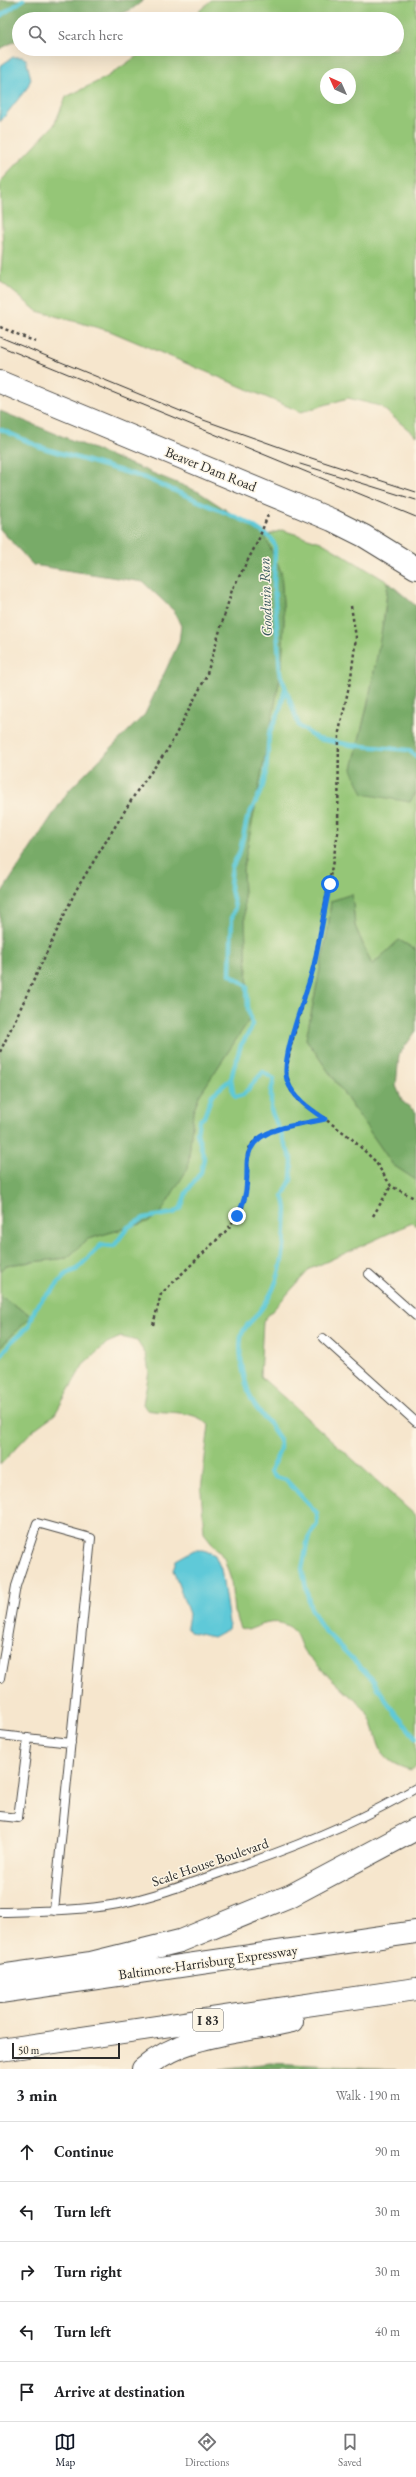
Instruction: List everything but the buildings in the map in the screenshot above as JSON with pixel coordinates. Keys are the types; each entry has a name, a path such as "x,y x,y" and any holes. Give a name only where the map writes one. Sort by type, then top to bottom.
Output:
{"main road":[{"name":"Beaver Dam Road","path":"0,382 332,520 364,536 416,568"},
{"path":"0,1976 91,1963 180,1941 292,1895 416,1829"},
{"name":"Baltimore-Harrisburg Expressway","path":"0,1992 416,1932"},
{"path":"143,2069 176,2047 207,2036 268,2026 416,1991"},
{"name":"I 83","path":"0,2050 416,1991"}],"lane":[{"path":"369,1274 416,1316"},
{"path":"323,1338 416,1422"},
{"path":"0,1678 16,1586 38,1523 91,1538 54,1911"},
{"path":"0,1735 71,1743"},
{"path":"0,1816 18,1818 28,1738"},
{"name":"Scale House Boulevard","path":"0,1912 54,1911 117,1904 162,1893 297,1846 359,1818 416,1788"}],"path":[{"path":"0,327 36,342"},
{"path":"0,1052 76,890 137,791 168,749 206,677 232,590 258,541 267,516"},
{"path":"350,606 356,637 351,677 339,732 340,817 335,853 314,965 291,1044 286,1072 291,1090 300,1101 351,1138 375,1161 390,1186 416,1200"},
{"path":"152,1326 161,1294 228,1229 237,1216 246,1197 248,1150 260,1136 273,1130 325,1119"},
{"path":"373,1216 390,1186"}],"green space":[{"path":"0,0 144,0 126,12 12,12 12,43 0,49"},
{"path":"211,0 416,0 416,436 380,406 348,398 301,412 110,331 37,311 0,281 3,248 0,182 54,125 66,97 107,77 137,56 404,56 404,12 198,12"},
{"path":"0,411 199,492 265,536 281,572 284,620 282,667 243,870 249,1020 199,1096 193,1112 188,1168 161,1212 150,1221 88,1239 67,1258 6,1265 0,1271 0,895 69,790 145,714 179,642 181,626 174,611 143,582 33,565 0,529"},
{"path":"282,530 321,542 388,582 378,653 352,769 410,802 416,792 416,950 399,940 372,965 355,926 352,894 331,901 328,930 306,1039 393,1165 416,1180 416,1226 412,1223 310,1269 263,1321 260,1376 416,1516 416,1767 411,1770 389,1760 383,1754 366,1711 306,1654 296,1634 290,1627 281,1623 267,1623 248,1630 241,1628 234,1612 231,1580 224,1558 204,1533 201,1490 209,1425 196,1416 188,1414 147,1410 143,1404 149,1372 146,1355 137,1341 121,1337 107,1343 83,1365 55,1414 33,1430 0,1465 0,1347 32,1316 0,1296 0,1271 6,1265 67,1258 88,1239 150,1221 188,1168 193,1112 199,1096 249,1020 243,870 282,667 284,620 281,572 265,536"},
{"path":"388,582 416,606 416,792 410,802 363,794 352,769 369,699 385,612"},
{"path":"352,894 355,926 372,965 399,940 416,950 416,1031 399,1055 396,1086 403,1102 416,1112 416,1180 393,1165 306,1039 328,930 331,901"},
{"path":"0,1296 32,1316 0,1347"},
{"path":"270,2063 397,2069 220,2069"}],"water":[{"path":"13,57 22,57 26,59 31,79 27,88 0,122 0,66"},
{"path":"194,1550 204,1550 215,1555 221,1569 229,1623 228,1629 213,1637 190,1632 187,1627 189,1614 173,1570 176,1560"}],"waterway":[{"path":"0,16 23,0"},
{"name":"Goodwin Run","path":"0,429 40,447 145,478 247,522 271,538 275,546 274,586 280,672 299,726 318,739 351,745 408,750 416,756"},
{"path":"285,689 280,710 269,734 266,774 262,789 247,819 240,851 232,867 230,885 235,907 232,917 230,974 247,986 248,1009 252,1024 250,1031 241,1045 234,1067 231,1079 233,1093 236,1097 243,1095 263,1072 274,1079 271,1092 271,1110 292,1161 291,1180 283,1196 286,1212 285,1240 282,1262 271,1294 242,1333 240,1345 242,1364 244,1375 254,1404 275,1431 279,1441 280,1449 278,1456 270,1472 275,1477 286,1480 317,1513 317,1524 308,1539 302,1569 310,1606 322,1628 373,1680 391,1708 416,1738"},
{"path":"0,1357 11,1342 29,1326 35,1309 44,1297 51,1292 67,1273 76,1270 101,1245 114,1246 128,1227 144,1218 174,1213 181,1208 186,1193 201,1172 204,1158 197,1133 199,1121 204,1117 212,1095 231,1079"}],"tram line":[{"path":"0,337 195,417 302,455 416,492"},
{"path":"0,346 416,517"},
{"path":"300,464 416,500"}],"route":[{"path":"237,1216 246,1197 248,1150 254,1141 260,1136 273,1130 325,1119 300,1101 291,1090 286,1072 291,1044 314,965 330,884"}]}
